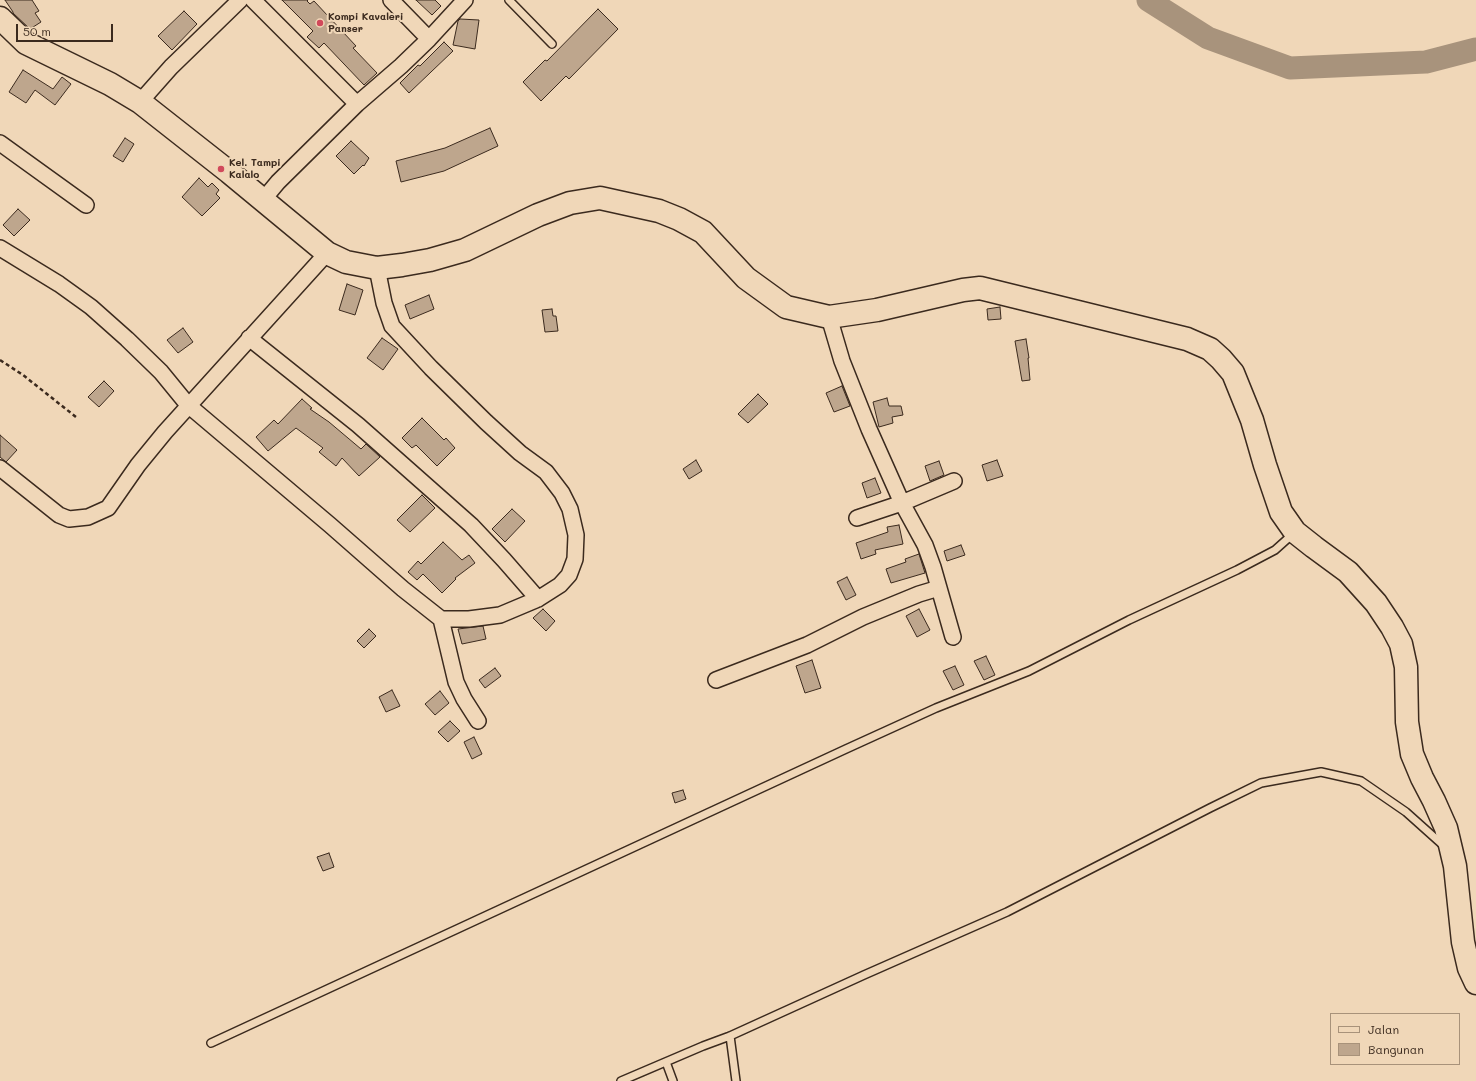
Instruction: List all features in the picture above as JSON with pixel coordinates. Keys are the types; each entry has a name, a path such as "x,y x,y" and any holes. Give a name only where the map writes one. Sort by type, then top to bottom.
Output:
{"highway":[{"path":"0,18 26,43 64,63 110,84 140,102 328,253 346,262 376,268 430,260 465,250 538,216 570,203 600,198 660,211 702,232 746,278 786,308 829,317 877,310 964,290 980,288 1186,339 1210,349 1233,373 1252,420 1281,512 1295,532 1348,572 1376,603 1401,644 1406,666 1407,722 1412,754 1446,828 1453,854 1463,942 1469,968 1476,983"}],"street":[{"path":"140,102 171,67 240,0"},
{"path":"253,0 357,104"},
{"path":"391,0 428,39"},
{"path":"263,200 278,182 357,104 401,66 465,0"},
{"path":"0,143 86,205"},
{"path":"0,248 59,284 91,308 128,340 161,372 188,405 440,620 456,682 464,699 478,721"},
{"path":"0,468 59,515 68,519 88,517 108,508 138,466 188,405 328,253"},
{"path":"376,268 384,303 392,326 431,368 486,422 520,453 546,472 562,493 570,508 576,535 575,558 569,575 560,585 538,599 500,616 440,620"},
{"path":"829,317 842,362 858,404 902,503 925,545 953,636"},
{"path":"249,338 358,425 471,525 538,599"},
{"path":"856,518 902,503 954,481"},
{"path":"716,680 807,645 863,617 939,588"}],"lane":[{"path":"509,0 552,44"},
{"path":"211,1043 936,708 1028,671 1129,620 1237,570 1275,550 1295,532"},
{"path":"621,1081 730,1036 1007,912 1261,783 1321,772 1361,781 1406,812 1453,854"},
{"path":"730,1036 736,1081"},
{"path":"666,1062 673,1081"}],"path":[{"path":"0,360 23,375 76,417"}],"building":[{"path":"5,0 32,0 39,11 35,13 41,22 30,29 13,13"},
{"name":"Kompi Kavaleri Panser","path":"282,0 308,0 307,1 310,4 314,1 356,46 353,48 377,73 364,85 324,43 319,48 307,37 313,31"},
{"path":"416,0 435,0 441,6 432,15"},
{"path":"598,9 618,29 569,79 566,76 541,101 523,82 545,60 547,61"},
{"path":"184,11 197,24 172,50 158,36"},
{"path":"460,19 479,20 475,49 453,45 458,21"},
{"path":"444,42 453,51 409,93 400,83"},
{"path":"23,70 53,89 62,77 71,84 55,105 35,90 26,103 9,92"},
{"path":"490,128 498,146 444,171 401,182 396,161 445,148"},
{"path":"125,138 134,144 123,162 113,156"},
{"path":"351,141 369,158 364,166 363,165 354,174 336,156"},
{"path":"199,178 208,187 212,183 219,190 216,194 220,198 202,216 182,197"},
{"path":"18,209 30,220 14,236 3,225"},
{"path":"347,284 363,290 355,315 339,310"},
{"path":"429,295 434,309 410,319 405,305"},
{"path":"1000,307 1001,319 988,320 987,309"},
{"path":"552,309 553,316 556,316 558,331 545,332 542,310"},
{"path":"183,328 193,342 178,353 167,340"},
{"path":"382,338 398,349 383,370 367,358"},
{"path":"1026,339 1030,380 1022,381 1015,341"},
{"path":"104,381 114,391 99,407 88,397"},
{"path":"842,386 850,406 834,412 826,393"},
{"path":"758,394 768,404 748,423 738,414"},
{"path":"887,398 889,406 901,406 903,415 892,417 893,423 879,427 873,402"},
{"path":"302,399 312,408 310,409 329,422 361,449 366,444 380,457 359,476 342,458 336,466 319,452 323,448 296,428 268,451 256,437 274,420 278,424"},
{"path":"422,418 444,440 446,438 455,448 437,466 416,445 412,448 402,438"},
{"path":"0,435 17,450 6,462 0,457"},
{"path":"696,460 702,471 689,479 683,469"},
{"path":"997,460 1003,476 987,481 982,465"},
{"path":"939,461 944,475 930,481 925,466"},
{"path":"875,478 881,493 867,498 862,483"},
{"path":"422,495 435,508 410,532 397,520"},
{"path":"512,509 525,521 505,542 492,529"},
{"path":"899,525 903,544 875,550 876,554 861,559 856,543 888,532 887,527"},
{"path":"443,542 462,560 469,555 475,563 455,578 456,579 442,593 423,574 417,580 408,572 418,561 421,564"},
{"path":"961,545 965,555 947,561 944,551"},
{"path":"919,554 925,573 891,583 886,569 906,562 905,559"},
{"path":"847,577 856,595 846,600 837,582"},
{"path":"543,609 555,621 546,631 533,618"},
{"path":"919,609 930,630 917,637 906,616"},
{"path":"483,626 486,639 462,644 458,629"},
{"path":"369,629 376,636 364,648 357,641"},
{"path":"986,656 995,675 984,680 974,661"},
{"path":"812,660 821,688 805,693 796,666"},
{"path":"955,666 964,685 953,690 943,671"},
{"path":"495,668 501,676 485,688 479,680"},
{"path":"392,690 400,706 386,712 379,697"},
{"path":"440,691 449,703 435,715 425,704"},
{"path":"450,721 460,731 448,742 438,732"},
{"path":"474,737 482,754 472,759 464,742"},
{"path":"683,790 686,799 675,803 672,793"},
{"path":"329,853 334,867 323,871 317,857"}],"waterway":[{"path":"1148,0 1208,38 1290,68 1426,62 1476,49"}],"place":[{"name":"Kompi Kavaleri Panser","path":"320,23"},
{"name":"Kel. Tampi Kalalo","path":"221,169"}]}
